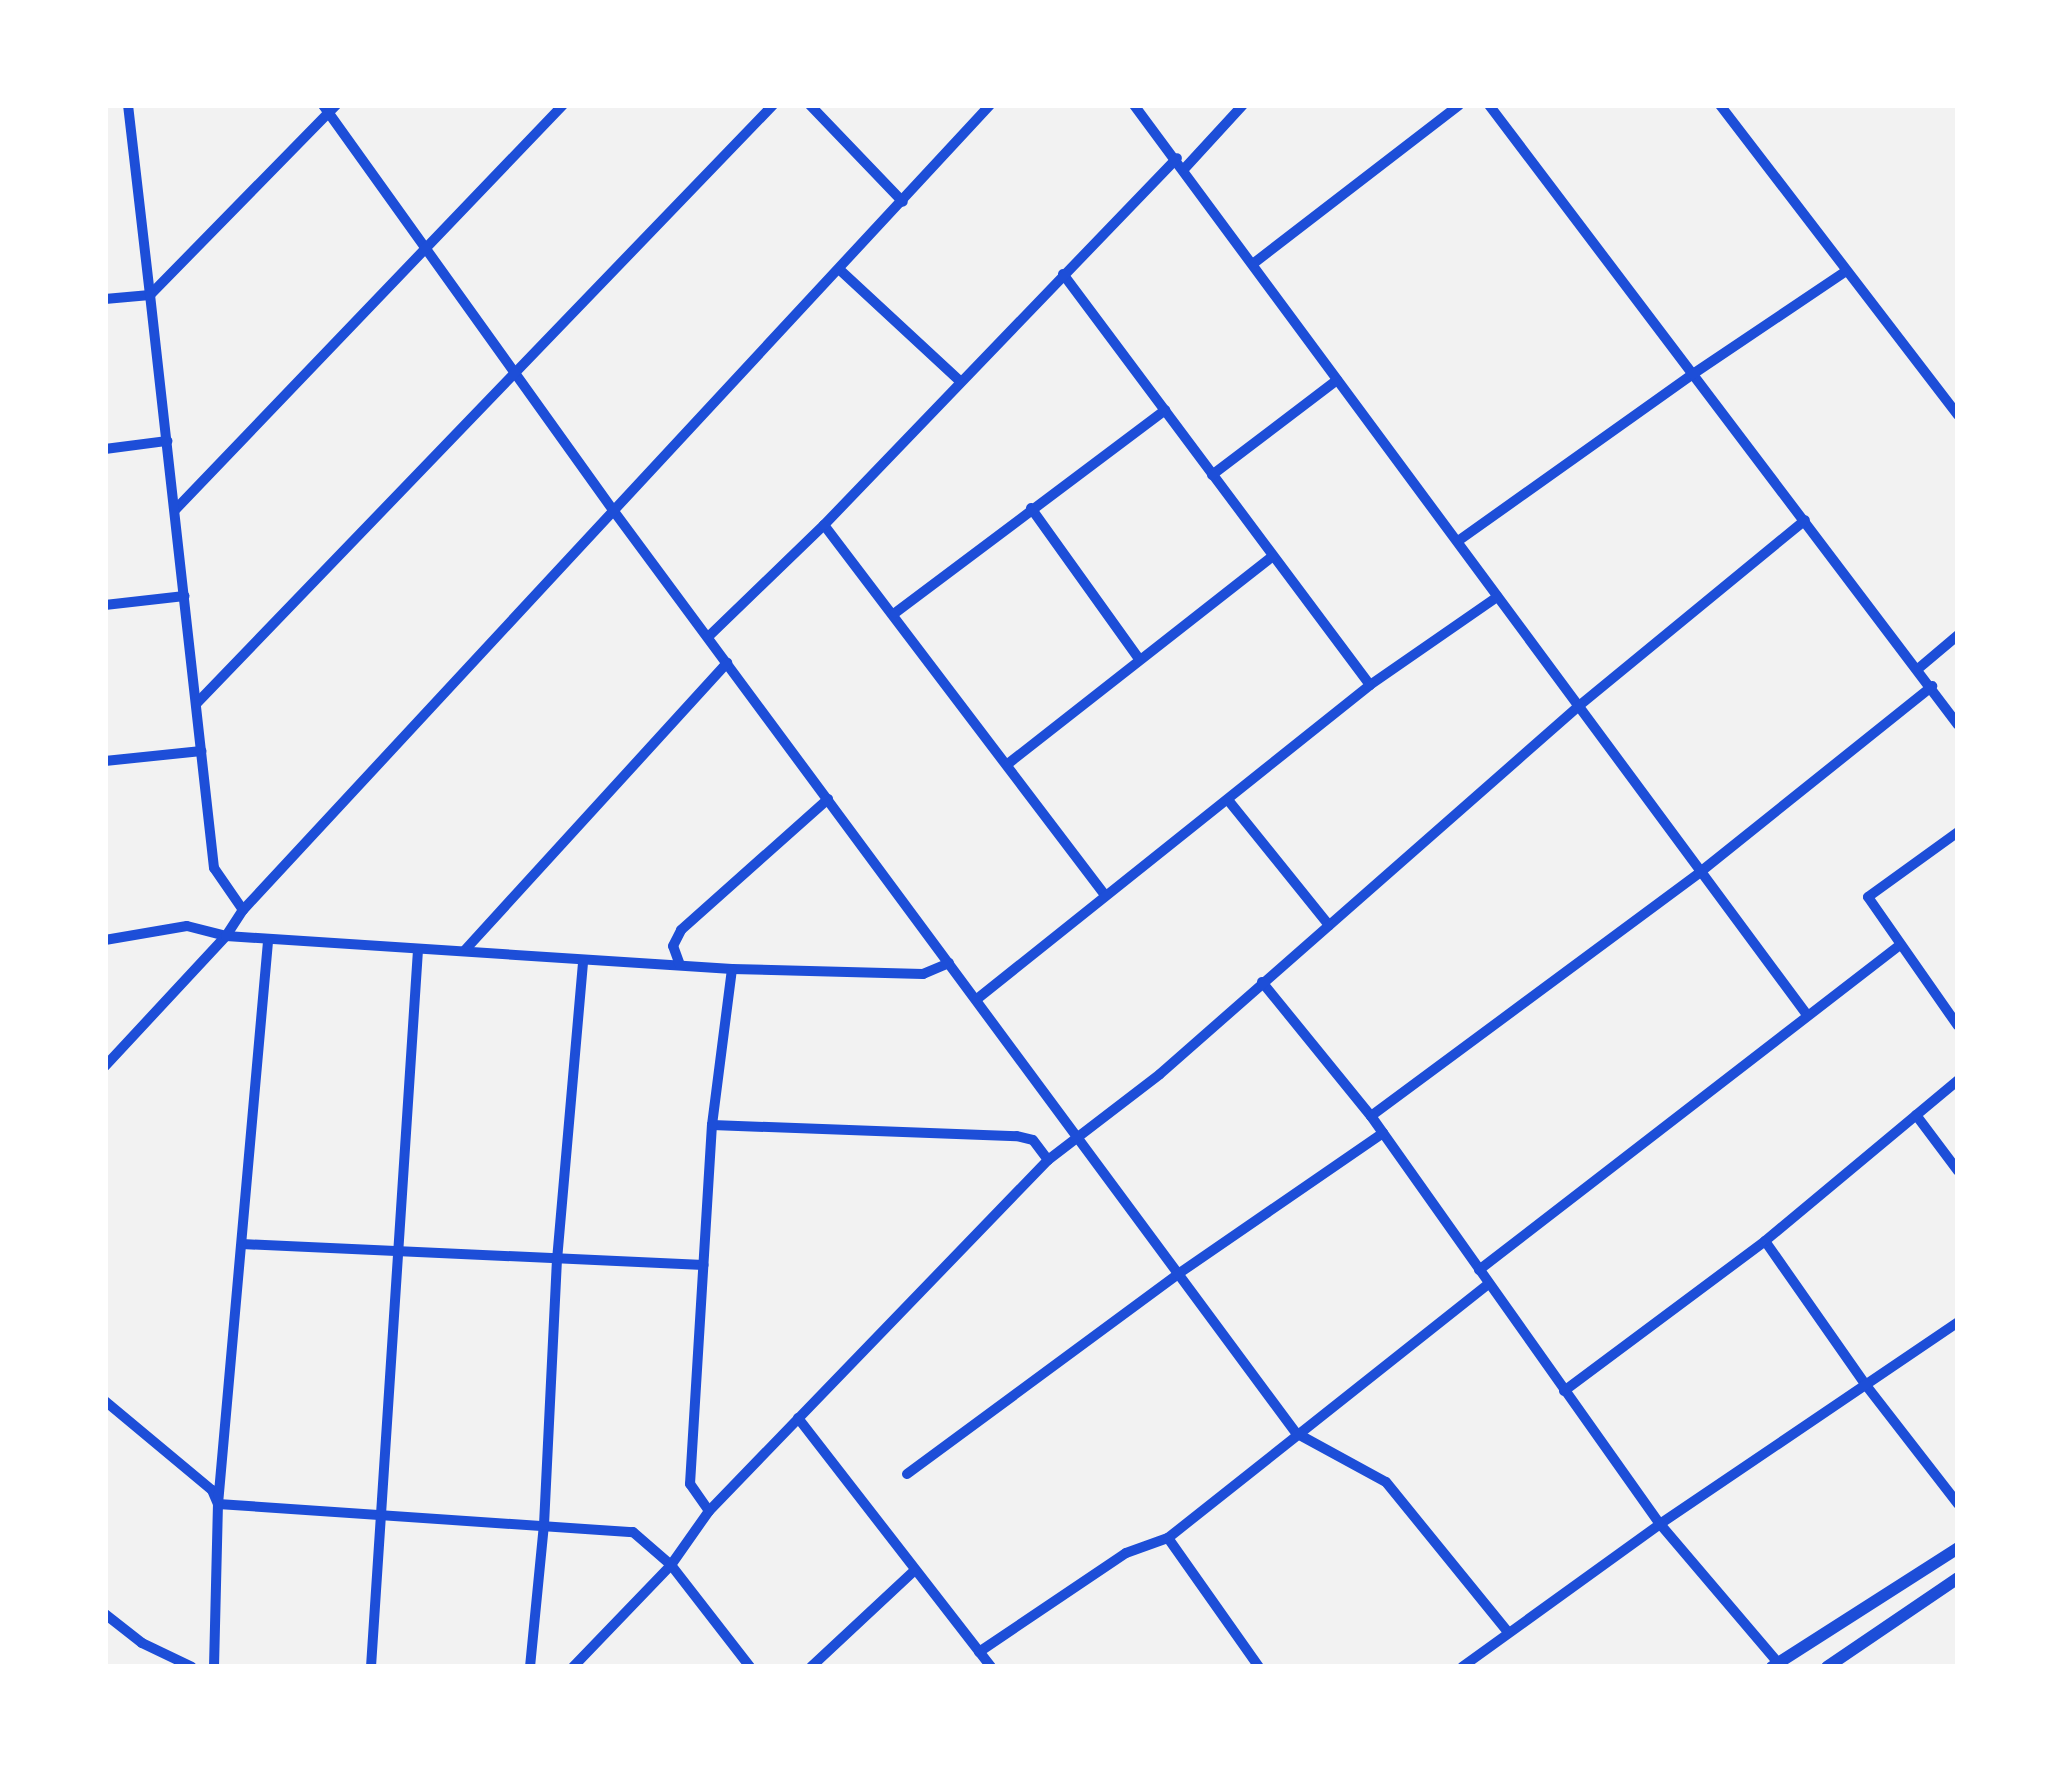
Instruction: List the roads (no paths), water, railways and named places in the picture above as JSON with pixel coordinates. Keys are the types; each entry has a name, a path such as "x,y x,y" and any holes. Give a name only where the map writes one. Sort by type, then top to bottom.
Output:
{"street":[{"path":"128,105 214,868 243,910"},
{"path":"175,510 564,105"},
{"path":"196,704 772,105"},
{"path":"810,105 903,202"},
{"path":"105,1066 226,936 243,910 990,105"},
{"path":"1134,105 1181,163 1337,380 1580,705 1699,874 1807,1015"},
{"path":"708,638 824,524 1063,274 1242,105"},
{"path":"1254,263 1459,105"},
{"path":"1489,105 1932,686 1958,726"},
{"path":"1720,105 1958,415"},
{"path":"105,299 150,295 329,107 612,510 1081,1137 1296,1433 1386,1482 1508,1632"},
{"path":"840,270 960,382"},
{"path":"1458,541 1846,272"},
{"path":"1063,274 1370,684"},
{"path":"1212,475 1337,380"},
{"path":"895,613 1165,410"},
{"path":"105,449 167,442"},
{"path":"1031,508 1139,660"},
{"path":"573,1667 671,1565 709,1511 1048,1160 1160,1074 1580,705 1805,520"},
{"path":"824,524 1009,763 1104,894"},
{"path":"1009,763 1273,556"},
{"path":"105,605 184,596"},
{"path":"977,1000 1104,894 1228,800 1370,684 1497,597"},
{"path":"1918,668 1958,635"},
{"path":"465,950 727,663"},
{"path":"1371,1116 1699,874 1932,686"},
{"path":"105,761 201,750"},
{"path":"680,965 673,946 681,930 828,799"},
{"path":"1228,800 1329,925"},
{"path":"1958,832 1868,897 1958,1026"},
{"path":"105,940 187,926 268,942 465,950 732,969 923,974 948,963"},
{"path":"214,1667 218,1504 268,942"},
{"path":"1478,1270 1900,944"},
{"path":"371,1667 378,1514 418,950"},
{"path":"530,1667 544,1525 557,1260 583,961"},
{"path":"709,1511 690,1484 712,1124 732,969"},
{"path":"1262,982 1371,1116 1660,1524 1777,1666 1958,1548"},
{"path":"1564,1391 1765,1241 1958,1080"},
{"path":"1916,1115 1958,1171"},
{"path":"712,1124 1017,1136 1033,1140 1048,1160"},
{"path":"907,1474 1178,1274 1383,1134"},
{"path":"1765,1241 1865,1384 1958,1504"},
{"path":"242,1244 704,1265"},
{"path":"980,1652 1126,1553 1168,1538 1489,1284"},
{"path":"1462,1667 1660,1524 1958,1322"},
{"path":"105,1402 212,1490 218,1504"},
{"path":"798,1418 991,1667"},
{"path":"218,1504 633,1532 671,1565 750,1667"},
{"path":"1168,1538 1259,1667"},
{"path":"812,1667 915,1570"},
{"path":"1827,1667 1956,1582"},
{"path":"105,1614 142,1644 192,1667"}]}
